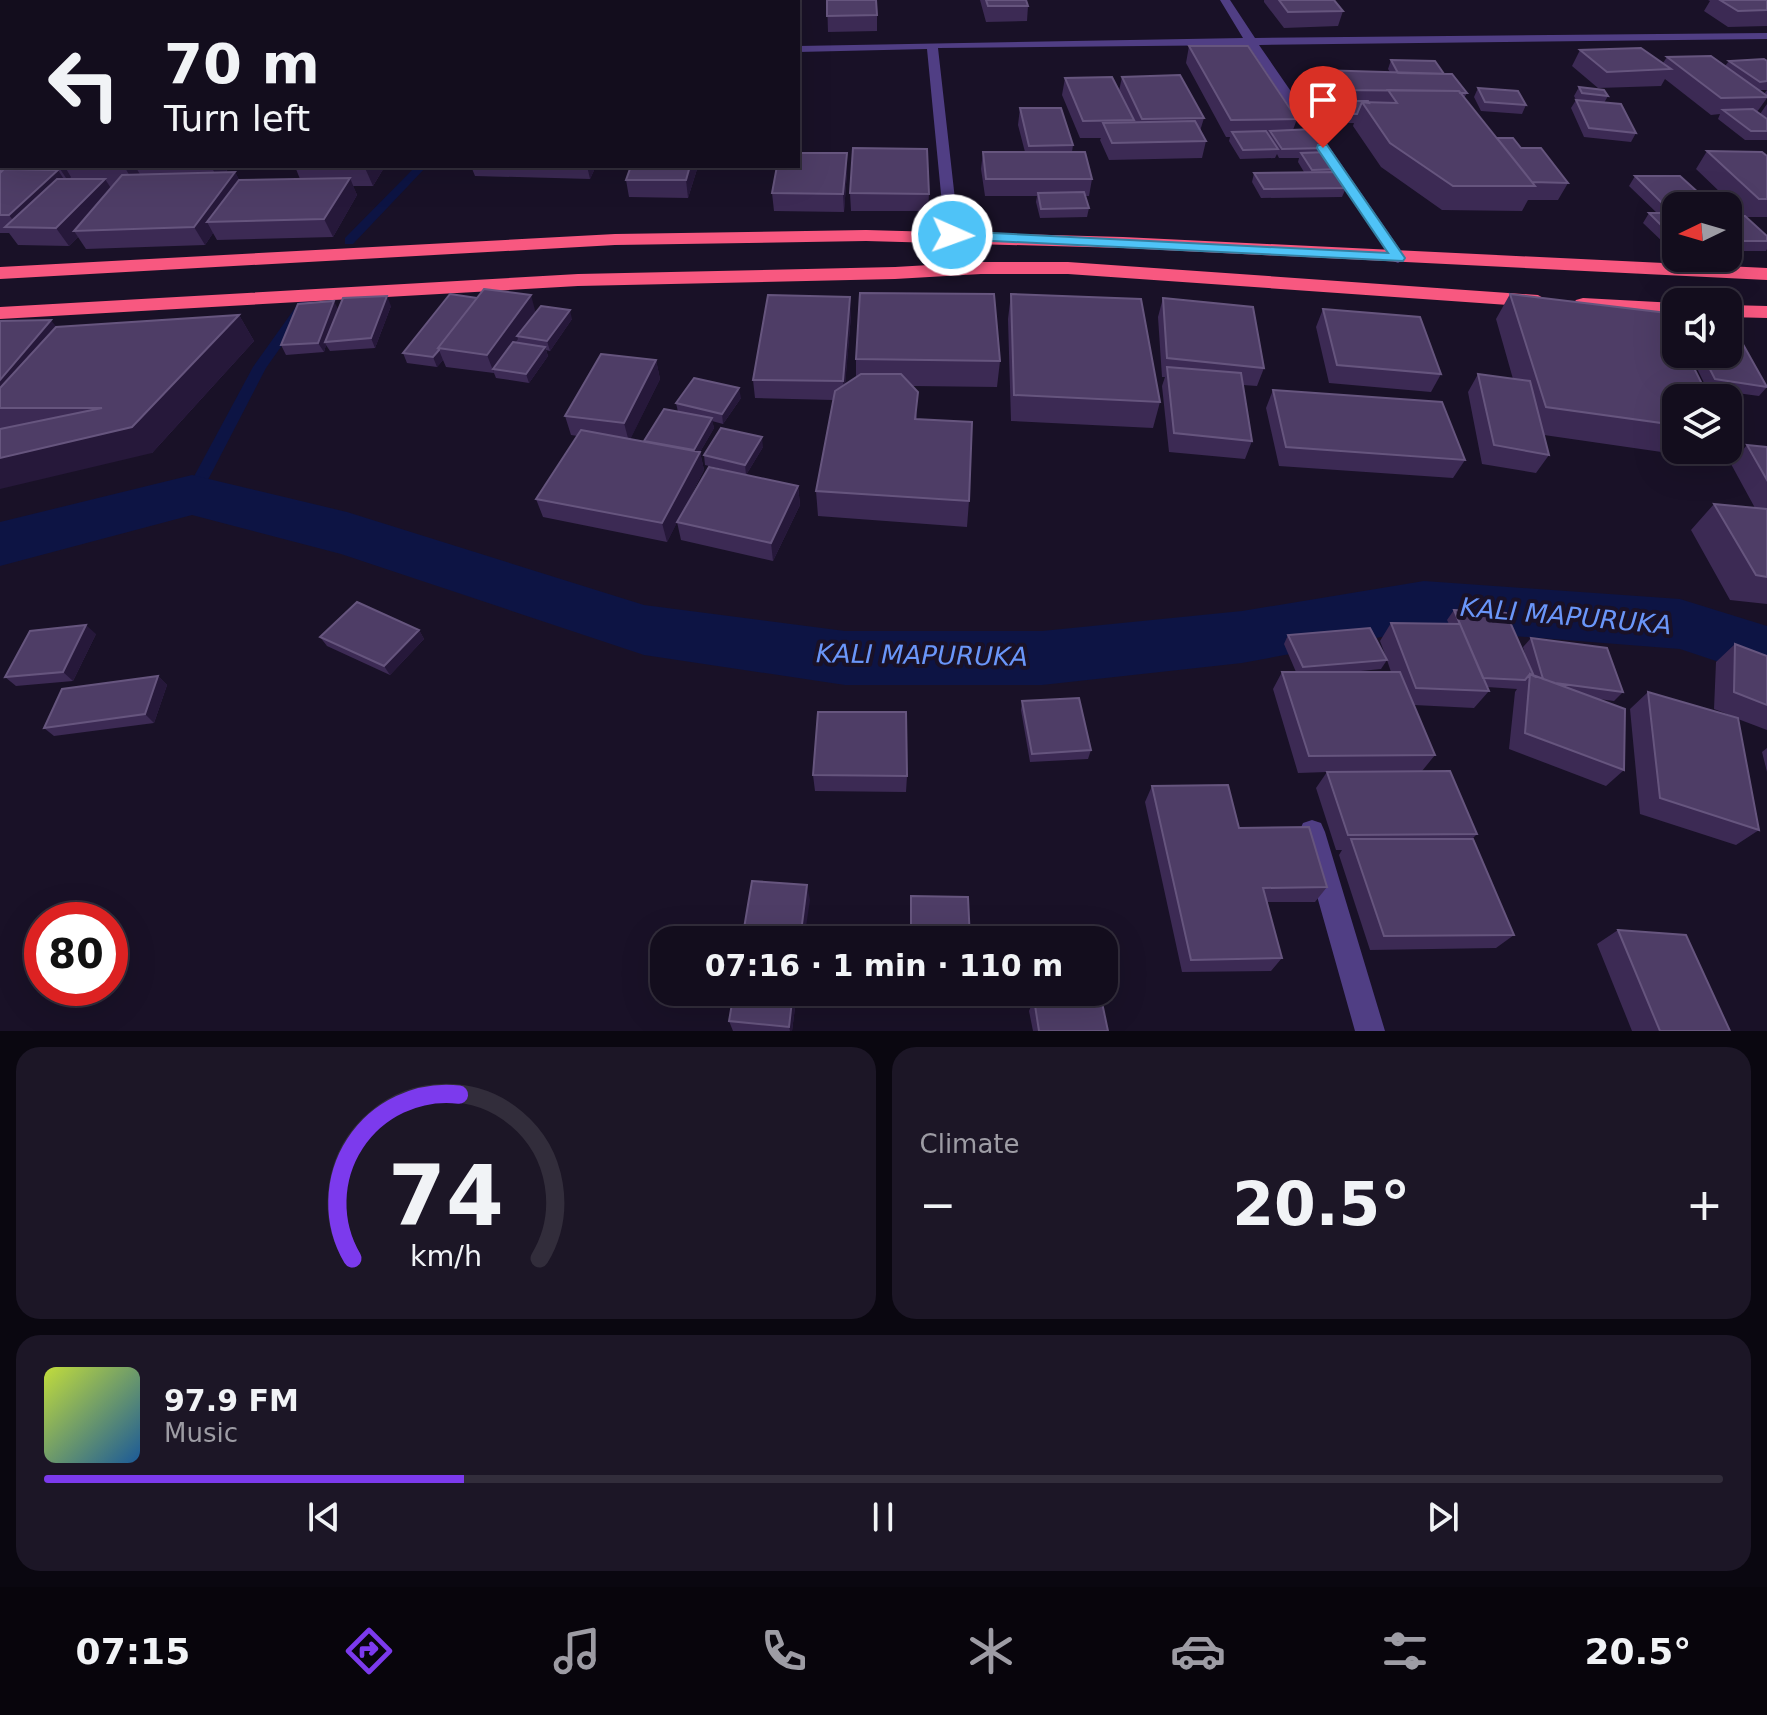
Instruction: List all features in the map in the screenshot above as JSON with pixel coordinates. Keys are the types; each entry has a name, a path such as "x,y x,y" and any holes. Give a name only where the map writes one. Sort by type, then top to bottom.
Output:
{"highway":[{"path":"0,313 573,261 738,236 952,235 1767,274"},
{"path":"1142,243 1165,274"},
{"path":"0,273 573,261 895,273 981,268 1068,268 1662,308"},
{"path":"1742,311 1767,312"}],"street":[{"path":"1225,0 1251,44 1398,258"},
{"path":"800,49 1767,36"},
{"path":"932,45 952,235"},
{"path":"1312,832 1370,1031"}],"building":[{"path":"827,0 876,0 877,15 827,16"},
{"path":"986,0 1026,0 1028,6 988,6"},
{"path":"1279,0 1334,0 1343,11 1288,12"},
{"path":"1720,0 1767,0 1767,10 1738,11"},
{"path":"1189,46 1248,46 1297,119 1231,120"},
{"path":"1641,48 1671,69 1607,72 1580,50"},
{"path":"1711,56 1767,97 1721,98 1667,57"},
{"path":"1391,60 1435,61 1444,74 1398,73"},
{"path":"1729,61 1767,61 1767,81 1760,82"},
{"path":"1317,70 1452,74 1467,93 1328,90"},
{"path":"1180,75 1204,118 1142,119 1122,77"},
{"path":"1112,77 1134,120 1083,121 1065,78"},
{"path":"1579,87 1604,90 1608,96 1582,93"},
{"path":"1478,88 1518,91 1526,105 1485,102"},
{"path":"1388,90 1459,91 1535,186 1453,186 1390,143 1362,102 1397,103"},
{"path":"1576,100 1621,104 1636,133 1589,128"},
{"path":"1326,101 1368,101 1369,103 1362,102 1357,114 1334,114"},
{"path":"1020,108 1061,108 1073,145 1029,146"},
{"path":"1753,109 1767,119 1767,131 1751,131 1723,110"},
{"path":"1195,121 1206,141 1112,143 1103,123"},
{"path":"1313,129 1327,148 1282,149 1270,131"},
{"path":"1266,131 1278,149 1243,150 1232,132"},
{"path":"1497,138 1513,138 1521,148 1541,148 1568,183 1532,182"},
{"path":"853,148 927,149 929,194 850,193"},
{"path":"1707,151 1762,152 1767,156 1767,199 1759,199"},
{"path":"983,152 1085,152 1092,179 986,179"},
{"path":"1328,152 1340,169 1312,170 1301,153"},
{"path":"800,153 847,153 843,194 772,193 777,168 800,168"},
{"path":"630,168 689,168 686,180 626,180"},
{"path":"4,169 58,170 9,215 0,215 0,173"},
{"path":"235,172 194,227 74,231 122,175"},
{"path":"1335,172 1346,188 1264,189 1254,173"},
{"path":"1635,176 1680,176 1698,192 1662,192 1662,203"},
{"path":"350,178 324,219 207,222 239,180"},
{"path":"57,179 105,179 56,228 5,227"},
{"path":"1084,192 1089,208 1041,209 1038,193"},
{"path":"1649,213 1662,213 1662,226"},
{"path":"1742,216 1745,216 1767,236 1767,241 1743,241"},
{"path":"484,289 531,295 487,355 438,348"},
{"path":"860,293 994,294 1000,361 856,359"},
{"path":"450,294 477,298 433,357 403,353"},
{"path":"1011,294 1141,299 1160,402 1014,395"},
{"path":"1510,294 1662,312 1662,368 1694,368 1702,384 1662,384 1662,423 1546,407"},
{"path":"768,295 850,297 843,381 753,380"},
{"path":"387,296 371,338 325,342 343,298"},
{"path":"1163,298 1253,307 1264,368 1167,358"},
{"path":"334,301 318,343 281,345 298,304"},
{"path":"541,306 570,310 547,341 517,336"},
{"path":"1323,309 1420,317 1441,374 1337,365"},
{"path":"239,315 132,427 0,458 0,429 102,408 0,408 0,388 56,327"},
{"path":"51,320 0,380 0,321"},
{"path":"513,342 545,347 526,374 493,369"},
{"path":"1742,343 1767,387 1715,379 1709,368 1742,368"},
{"path":"601,354 656,360 624,423 565,416"},
{"path":"1167,367 1241,373 1252,441 1174,433"},
{"path":"861,374 901,374 918,392 915,419 972,422 969,501 816,491 835,391"},
{"path":"1478,374 1530,381 1549,455 1494,445"},
{"path":"694,378 739,388 722,414 676,403"},
{"path":"1273,390 1442,402 1465,460 1286,447"},
{"path":"664,409 712,418 694,450 644,441"},
{"path":"721,428 762,437 745,465 704,455"},
{"path":"581,430 700,452 662,523 536,499"},
{"path":"1747,445 1767,447 1767,480"},
{"path":"709,467 798,486 771,543 677,522"},
{"path":"1714,504 1767,509 1767,577 1756,575"},
{"path":"357,602 419,630 384,666 320,637"},
{"path":"1454,610 1506,613 1534,676 1530,674 1525,680 1483,678"},
{"path":"1391,623 1460,624 1489,691 1416,688"},
{"path":"86,625 63,672 5,677 30,631"},
{"path":"1370,628 1387,660 1303,667 1288,635"},
{"path":"1531,638 1607,648 1623,692 1543,679"},
{"path":"1735,644 1767,656 1767,705 1734,692"},
{"path":"1282,672 1400,672 1435,755 1309,756"},
{"path":"1530,674 1625,709 1624,770 1525,733"},
{"path":"158,676 145,714 44,728 62,689"},
{"path":"1648,692 1738,718 1759,830 1660,798"},
{"path":"1079,698 1091,750 1032,754 1022,701"},
{"path":"818,712 906,712 907,776 813,775"},
{"path":"1450,771 1477,834 1348,835 1327,772"},
{"path":"1228,785 1239,828 1309,827 1327,887 1263,888 1282,958 1191,960 1152,786"},
{"path":"1351,839 1473,839 1514,935 1384,936"},
{"path":"752,881 807,885 802,926 744,926"},
{"path":"911,896 968,897 969,926 911,926"},
{"path":"1618,930 1686,935 1730,1031 1660,1031"},
{"path":"732,1006 791,1006 789,1027 729,1021"},
{"path":"1035,1006 1103,1006 1108,1031 1039,1031"}],"waterway":[{"path":"349,241 420,168"},
{"path":"192,495 260,367 310,297"},
{"name":"KALI MAPURUKA","path":"0,544 192,495 347,534 644,630 845,658 1042,658 1242,637 1424,605 1680,624 1767,652"}],"route":[{"path":"952,235 1398,258 1323,148"}]}
